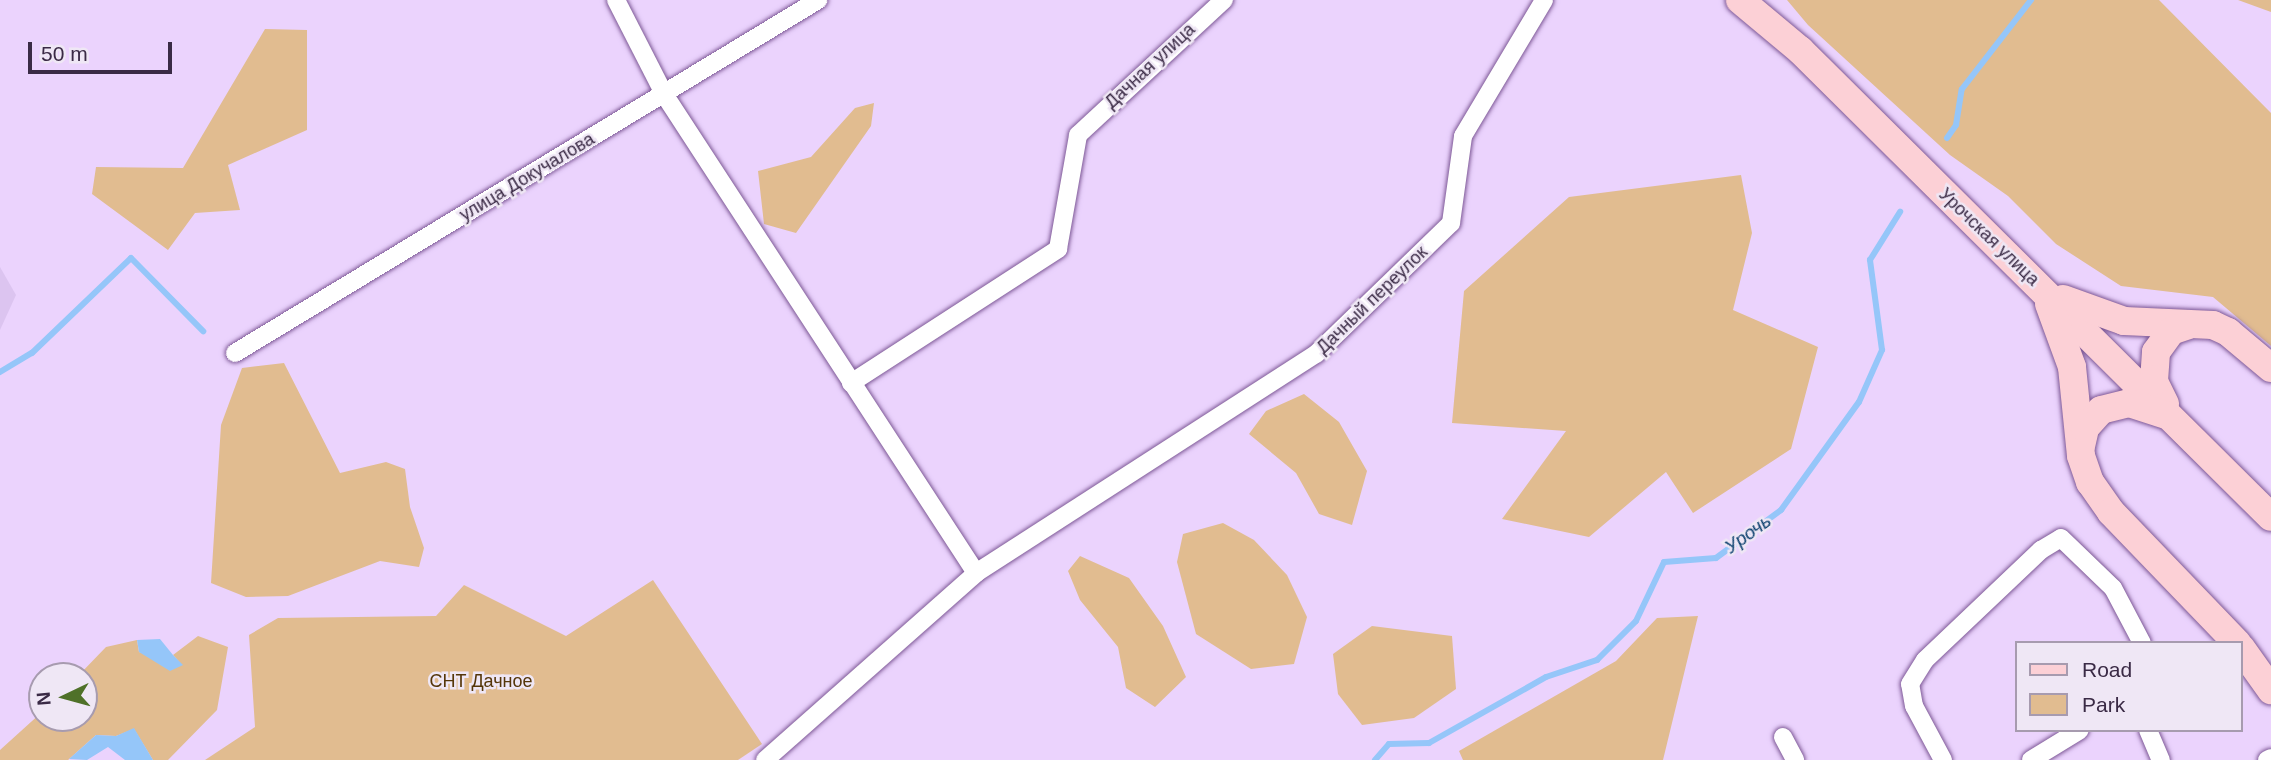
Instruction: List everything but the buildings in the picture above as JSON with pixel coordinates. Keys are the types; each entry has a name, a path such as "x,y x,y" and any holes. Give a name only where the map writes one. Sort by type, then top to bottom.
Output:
{"main road":[{"name":"Урочская улица","path":"1740,0 1800,50 2179,424"},
{"name":"Урочская улица","path":"1765,0 1800,50"},
{"path":"2039,286 2111,318 2144,325 2199,323 2228,332 2271,368"},
{"path":"2039,286 2056,318 2072,367 2081,456 2090,482 2111,512 2235,641"},
{"path":"2199,323 2171,331 2156,352 2154,381 2179,424 2271,517"},
{"path":"2081,456 2085,428 2101,410 2115,405 2143,405 2179,424"},
{"path":"2243,651 2271,690"}],"street":[{"path":"616,0 664,94 976,573"},
{"name":"улица Докучалова","path":"235,353 818,0"},
{"name":"Дачная улица","path":"851,383 1058,249 1078,135 1224,0"},
{"name":"Дачный переулок","path":"765,760 976,573 1316,354 1451,223 1463,136 1544,0"},
{"path":"1943,760 1914,706 1910,684 1925,660 2041,550 2061,538 2113,588 2141,641"},
{"path":"2031,760 2077,732"},
{"path":"2149,732 2161,760"},
{"path":"1783,737 1794,760"}],"shaded area":[{"path":"0,267 16,295 0,330"}],"green space":[{"path":"1787,0 2159,0 2271,113 2271,346 2213,297 2121,286 2056,244 2008,196 1950,155 1808,25"},
{"path":"2238,0 2271,0 2271,12"},
{"path":"265,29 307,30 307,130 228,165 240,210 195,213 168,250 92,194 96,167 183,168"},
{"path":"874,103 871,126 796,233 764,224 758,171 811,157 855,108"},
{"path":"1741,175 1752,233 1733,310 1818,347 1791,449 1693,513 1666,472 1589,537 1502,519 1566,431 1452,423 1464,291 1569,197"},
{"path":"284,363 340,473 386,462 405,469 410,507 424,548 419,567 380,561 288,596 246,597 211,583 221,425 242,368"},
{"path":"1304,394 1339,422 1367,471 1352,525 1319,514 1296,473 1249,434 1266,411"},
{"path":"1223,523 1254,540 1287,575 1307,617 1294,664 1251,669 1196,634 1177,562 1183,534"},
{"path":"1080,556 1129,578 1163,626 1186,677 1155,707 1126,688 1118,647 1080,600 1068,571"},
{"name":"СНТ Дачное","path":"653,580 762,744 738,760 205,760 255,727 249,635 278,618 436,616 464,585 566,636"},
{"path":"1698,616 1663,760 1463,760 1459,751 1616,661 1657,618"},
{"path":"1372,626 1452,636 1456,689 1414,718 1362,725 1338,694 1333,654"},
{"path":"198,636 228,647 217,710 168,760 153,760 134,729 116,736 96,735 68,760 0,760 0,750 28,725 28,732 98,732 98,662 92,662 106,647 137,640 139,652 182,665 173,655"}],"water":[{"path":"160,639 183,665 170,671 139,652 137,640"},
{"path":"134,728 153,760 125,760 108,747 87,760 69,759 96,735 116,736"}],"waterway":[{"name":"Урочь","path":"1947,138 1956,125 1962,89 2031,0"},
{"name":"Урочь","path":"1375,760 1389,744 1429,743 1546,677 1597,660 1636,621 1664,562 1716,558 1781,510 1859,402 1882,350 1870,260 1900,212"},
{"path":"0,372 32,353 131,258 203,331"}]}
